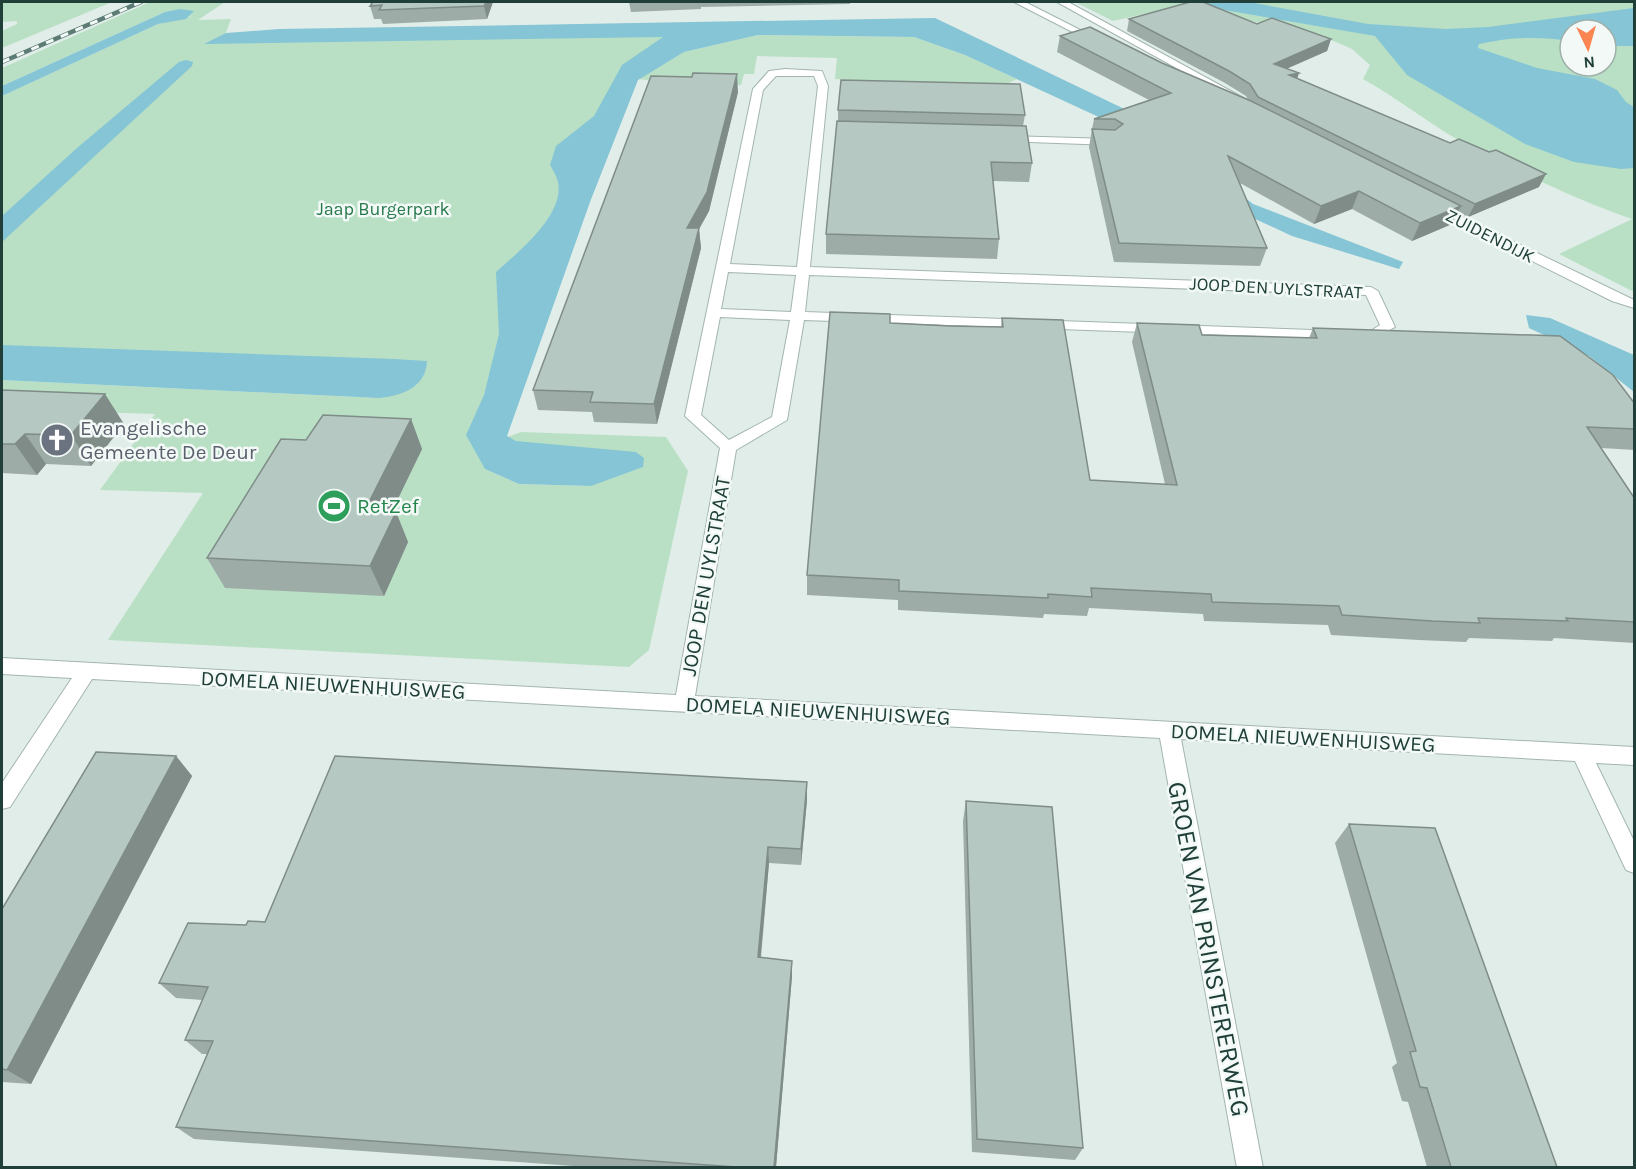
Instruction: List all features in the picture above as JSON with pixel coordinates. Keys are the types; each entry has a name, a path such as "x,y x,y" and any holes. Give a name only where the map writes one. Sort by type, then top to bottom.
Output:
{"street":[{"path":"1019,2 1112,49"},
{"path":"1062,2 1220,87 1241,100 1243,109 1228,106"},
{"name":"JOOP DEN UYLSTRAAT","path":"773,73 818,73 823,86 824,134 798,315 779,420 728,447 693,416 758,89 773,73"},
{"path":"994,138 1111,142"},
{"name":"ZUIDENDIJK","path":"1420,200 1607,294 1635,304"},
{"name":"JOOP DEN UYLSTRAAT","path":"714,313 1371,336 1388,327 1371,291 724,268"},
{"name":"JOOP DEN UYLSTRAAT","path":"684,705 728,447"},
{"name":"DOMELA NIEUWENHUISWEG","path":"2,666 1635,756"},
{"path":"2,800 87,671"},
{"name":"GROEN VAN PRINSTERERWEG","path":"1169,730 1250,1167"},
{"path":"1581,752 1635,862"}],"green space":[{"path":"2,2 112,2 2,48 2,31 17,24 17,21 2,22"},
{"name":"Jaap Burgerpark","path":"150,2 225,2 198,20 231,19 224,38 693,33 633,73 487,384 484,395 485,469 519,484 590,486 642,467 516,441 507,437 521,432 666,437 688,471 649,650 629,667 108,640 203,493 100,490 155,414 2,409 2,380 379,398 2,366 2,96 158,24 192,16 165,12 2,86 2,68"},
{"path":"1075,2 1178,2 1222,8 1197,2 1634,2 1634,292 1559,254 1632,219 1545,183 1448,134 1363,79 1370,65 1352,49 1320,35 1179,6 1113,21"},
{"path":"758,35 914,37 965,55 1017,79 998,88 835,79 837,58 757,56 754,74 744,74 741,85 681,84 638,79 684,52"}],"water":[{"path":"1178,2 1249,2 1368,24 1446,29 1488,27 1634,8 1634,46 1618,46 1618,18 1558,18 1558,39 1513,39 1479,44 1478,48 1537,68 1558,72 1558,78 1595,79 1617,90 1626,102 1634,107 1634,168 1621,169 1574,162 1525,144 1407,75 1375,36"},
{"path":"180,9 194,11 186,19 158,24 2,96 2,86 165,12"},
{"path":"935,18 1139,116 1253,204 1403,262 1399,269 1292,236 1225,205 1129,131 965,55 914,37 758,35 684,52 638,80 590,202 507,436 516,441 636,452 644,458 643,467 591,486 519,484 485,469 466,435 484,395 499,334 496,272 538,232 554,207 558,195 558,182 550,165 556,146 594,116 622,65 663,37 204,44 226,33 279,29"},
{"path":"186,60 193,62 192,66 2,242 2,216 77,148 179,62"},
{"path":"1526,315 1550,318 1634,355 1634,392 1589,356 1529,328"},
{"path":"2,345 427,361 426,370 417,384 396,395 379,398 2,380"}],"building":[{"path":"373,2 486,2 484,6 379,10 382,5 370,6"},
{"path":"1190,2 1203,2 1257,24 1272,18 1331,39 1274,64 1299,73 1289,75 1450,143 1459,139 1489,152 1496,150 1546,174 1475,204 1258,97 1250,84 1229,71 1129,19"},
{"path":"1090,27 1162,63 1251,101 1461,206 1420,223 1359,191 1321,206 1228,156 1267,248 1119,243 1092,129 1115,130 1123,124 1115,119 1094,119 1171,93 1060,36"},
{"path":"693,73 737,74 707,192 687,228 699,228 654,404 590,402 593,392 533,390 651,76 692,77"},
{"path":"841,80 1020,84 1025,115 838,110"},
{"path":"837,121 1026,126 1032,163 991,162 999,239 826,234"},
{"path":"830,312 890,314 890,323 950,326 1003,327 1002,318 1063,320 1090,480 1177,485 1137,323 1199,325 1202,335 1317,338 1313,328 1560,336 1613,375 1635,404 1635,429 1587,427 1635,499 1635,622 1566,618 1568,621 1478,618 1480,623 1432,621 1342,615 1339,606 1212,602 1211,594 1091,588 1092,597 1048,594 1048,598 899,591 899,580 807,575"},
{"path":"2,390 105,394 71,435 25,434 15,444 2,444"},
{"name":"RetZef","path":"323,415 411,419 365,510 396,512 370,566 207,558 281,439 306,440"},
{"path":"96,752 176,756 7,1070 2,1069 2,909"},
{"path":"335,756 807,782 801,849 768,847 758,957 792,961 774,1167 736,1167 176,1127 213,1041 185,1040 208,987 159,983 188,923 246,925 248,921 265,922"},
{"path":"966,801 1052,807 1083,1148 977,1139"},
{"path":"1349,824 1435,828 1557,1167 1451,1167 1427,1088 1420,1087 1410,1052 1416,1051"}],"railway":[{"path":"2,62 141,2"}],"place":[{"name":"Evangelische Gemeente De Deur","path":"57,440"},
{"name":"RetZef","path":"334,506"}]}
